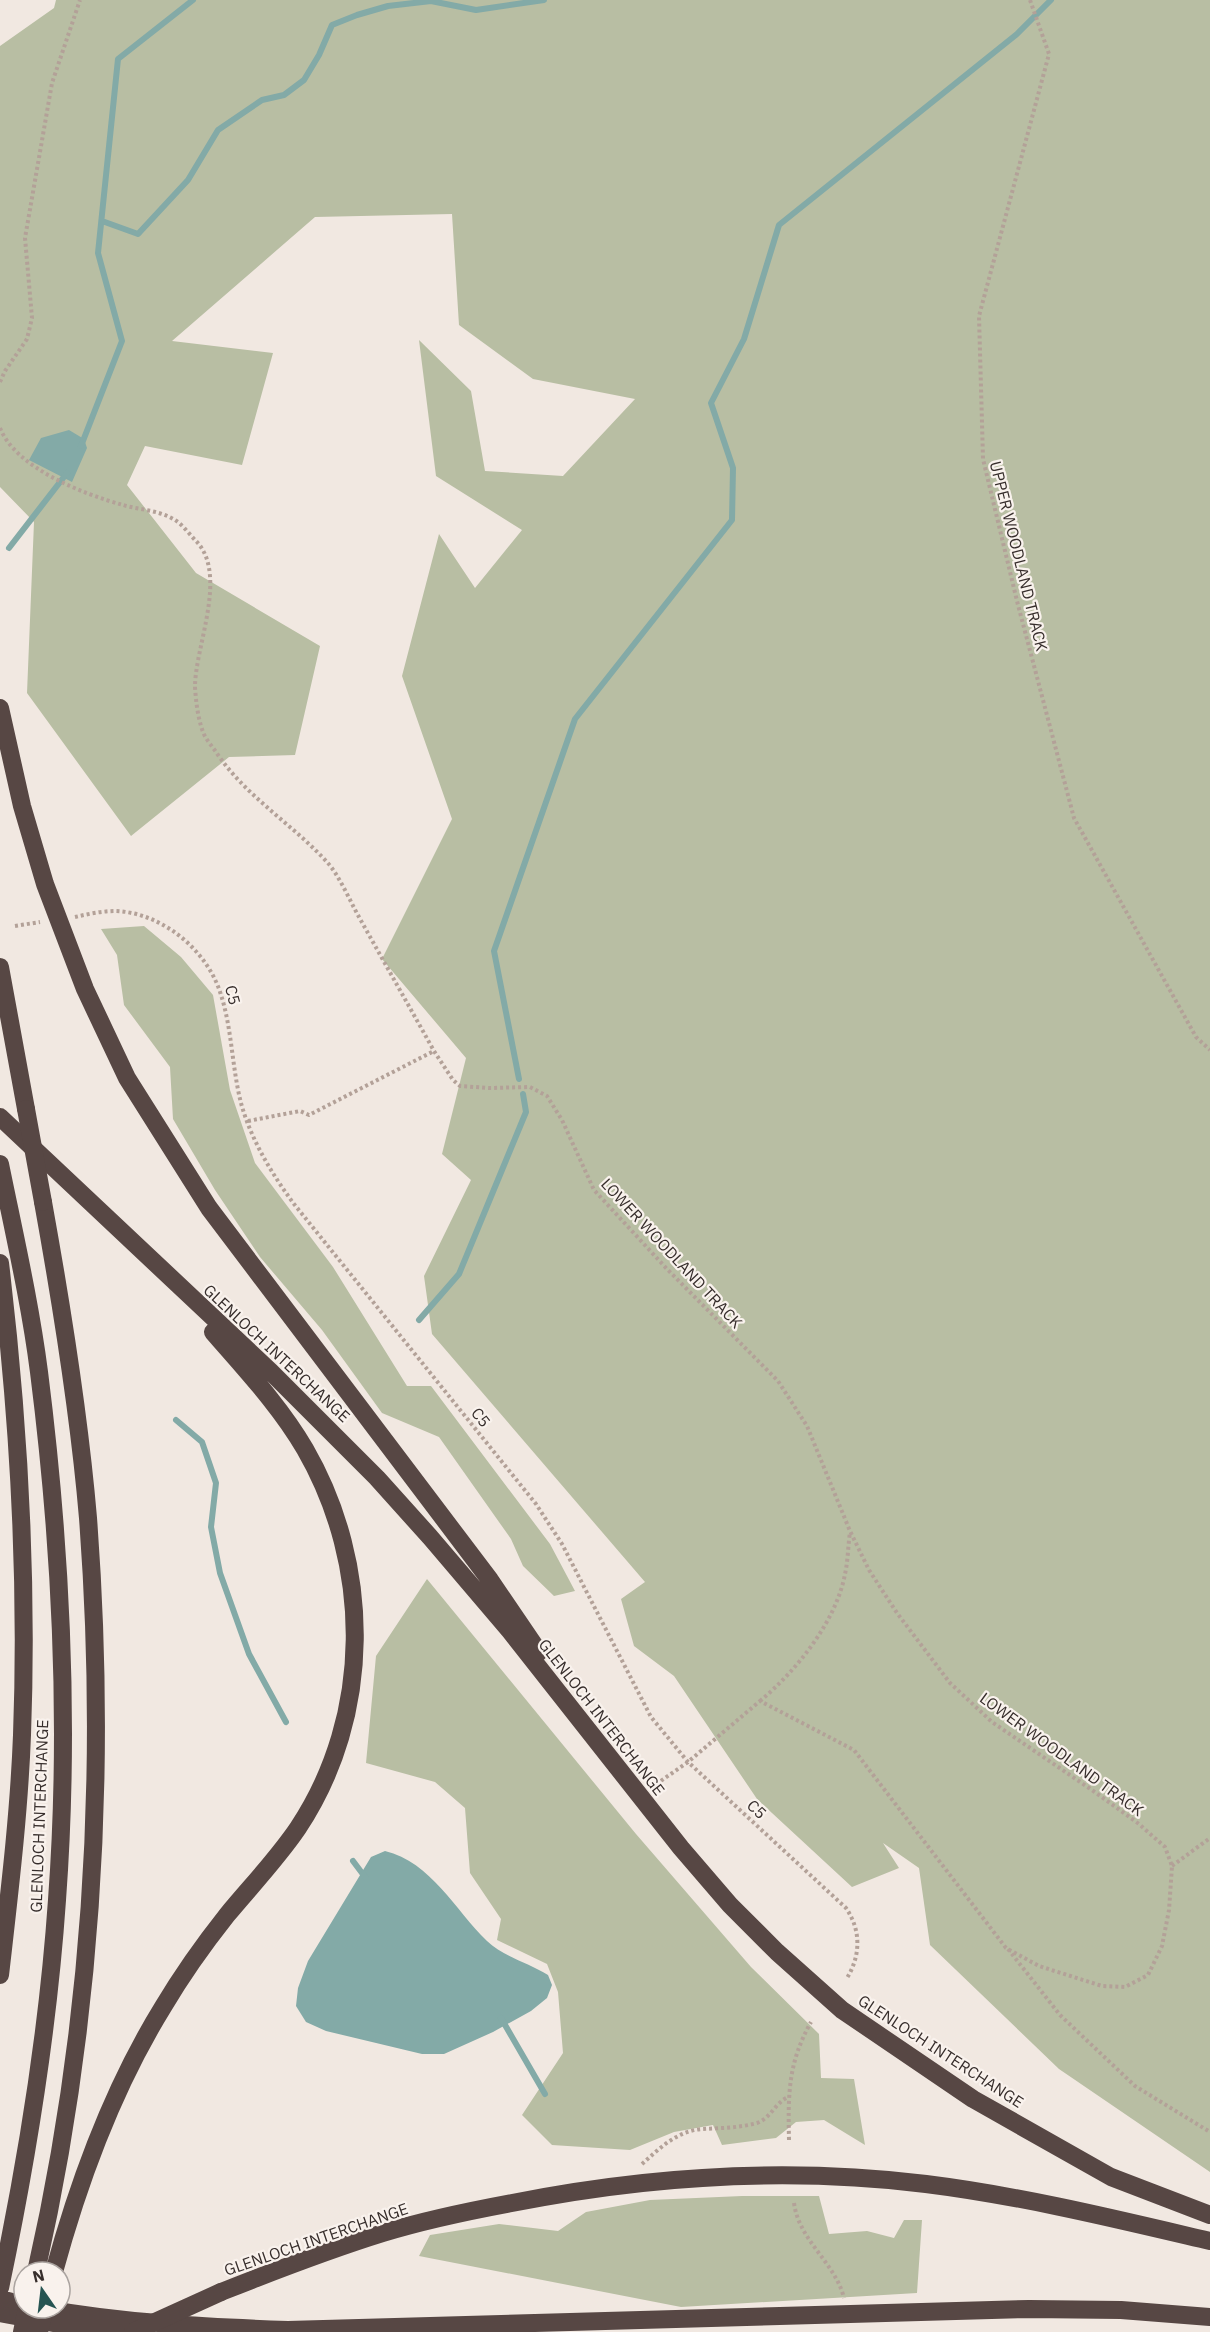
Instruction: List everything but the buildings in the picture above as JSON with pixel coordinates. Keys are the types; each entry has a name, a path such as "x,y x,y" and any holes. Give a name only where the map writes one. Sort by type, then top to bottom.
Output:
{"highway":[{"path":"0,708 22,806 52,906 86,989 127,1078 209,1208 490,1580 526,1631 582,1723"},
{"path":"0,967 69,1349 86,1496 94,1616 96,1726 87,1937 56,2175 39,2260"},
{"name":"GLENLOCH INTERCHANGE","path":"0,1118 296,1396 377,1478 510,1631 639,1796 730,1905 777,1952 842,2010 973,2099 1111,2177 1210,2215"},
{"name":"GLENLOCH INTERCHANGE","path":"0,1164 27,1302 48,1451 57,1564 62,1726 60,1842 53,1951 36,2090 14,2223 0,2288"},
{"path":"0,1263 13,1371 21,1477 25,1646 18,1793 0,1975"},
{"path":"57,2260 65,2231 99,2138 127,2074 153,2024 197,1955 286,1845 318,1793 344,1722 355,1654 355,1601 351,1577 338,1525 318,1474 278,1409 155,1264"},
{"name":"GLENLOCH INTERCHANGE","path":"133,2332 221,2292 386,2232 474,2210 573,2191 653,2181 748,2175 821,2176 924,2184 1052,2205 1210,2241"},
{"path":"72,2314 177,2325 280,2331 1029,2309 1121,2310 1210,2317"},
{"path":"0,2313 86,2329 122,2332"}],"path":[{"path":"0,382 27,339 32,318 25,238 52,83 80,0"},
{"name":"UPPER WOODLAND TRACK","path":"1029,0 1049,54 979,316 983,459 1017,601 1074,818 1196,1037 1210,1050"},
{"name":"LOWER WOODLAND TRACK","path":"0,428 13,449 37,468 97,496 156,512 175,520 200,545 206,560 209,578 209,607 199,651 195,686 198,716 204,735 250,794 329,863 434,1051 453,1080 460,1086 530,1087 547,1096 562,1120 594,1190 667,1269 778,1381 807,1426 850,1531 869,1570 897,1613 950,1683 992,1722 1139,1824 1165,1847 1172,1866"},
{"name":"C5","path":"72,917 116,911 135,914 173,932 190,944 204,959 222,996 242,1104 262,1155 274,1176 294,1204 536,1504 562,1544 651,1717 688,1762 846,1908 855,1926 858,1949 855,1966 847,1978"},
{"path":"15,926 44,922"},
{"path":"248,1120 300,1111 309,1115 434,1051"},
{"path":"639,1796 688,1762 782,1683 816,1642 845,1576 850,1531"},
{"path":"760,1701 854,1750 1060,2015 1135,2086 1210,2132"},
{"path":"1006,1948 1039,1966 1102,1986 1125,1986 1148,1975 1162,1946 1169,1910 1172,1866 1210,1838"},
{"path":"789,2140 789,2082 795,2055 811,2022"},
{"path":"638,2166 658,2148 684,2133 756,2123 766,2119 781,2100 788,2097"},
{"path":"794,2203 800,2228 837,2279 844,2299"}],"green space":[{"path":"56,0 1210,0 1210,2172 1059,2069 930,1945 919,1868 883,1843 899,1868 852,1887 757,1799 674,1676 634,1646 621,1599 645,1582 432,1334 424,1276 471,1180 442,1154 466,1058 382,959 452,819 402,676 439,534 475,588 522,530 436,476 419,340 471,391 485,471 563,476 635,399 533,379 459,325 452,214 315,217 172,341 273,353 242,465 145,446 127,485 196,573 320,646 295,755 229,757 131,836 27,693 34,522 0,487 0,46 54,8"},
{"path":"144,926 181,957 213,995 230,1090 255,1163 333,1267 407,1386 431,1386 550,1544 575,1591 554,1596 523,1566 511,1539 439,1437 382,1413 322,1330 260,1257 215,1190 173,1119 170,1067 124,1005 117,955 101,929"},
{"path":"427,1579 636,1834 751,1967 819,2034 821,2078 854,2079 865,2145 824,2120 796,2122 776,2138 722,2145 713,2125 674,2132 630,2150 552,2145 522,2115 563,2053 558,1992 547,1964 497,1940 501,1919 470,1873 465,1808 435,1782 366,1763 376,1656"},
{"path":"742,2196 819,2196 829,2234 867,2231 894,2238 904,2220 922,2220 917,2293 681,2307 419,2256 430,2235 499,2224 558,2231 586,2212 650,2200"}],"water":[{"path":"69,430 84,439 87,448 72,482 29,460 41,438"},
{"path":"385,1851 416,1865 429,1876 475,1929 494,1947 548,1975 552,1985 547,1998 531,2011 493,2032 444,2054 422,2054 326,2031 306,2022 296,2006 298,1988 308,1961 371,1857"}],"waterway":[{"path":"81,446 122,341 98,253 118,59 193,0"},
{"path":"102,221 138,234 188,180 218,130 262,100 284,95 304,80 319,55 332,25 388,6 431,1 476,10 544,0"},
{"path":"519,1079 494,951 575,719 732,520 733,468 711,403 744,339 779,225 1017,34 1051,0"},
{"path":"9,548 67,473"},
{"path":"419,1320 459,1274 526,1112 523,1094"},
{"path":"176,1420 202,1442 216,1483 211,1527 220,1573 249,1654 286,1722"},
{"path":"353,1861 365,1877"},
{"path":"501,2018 545,2094"}]}
